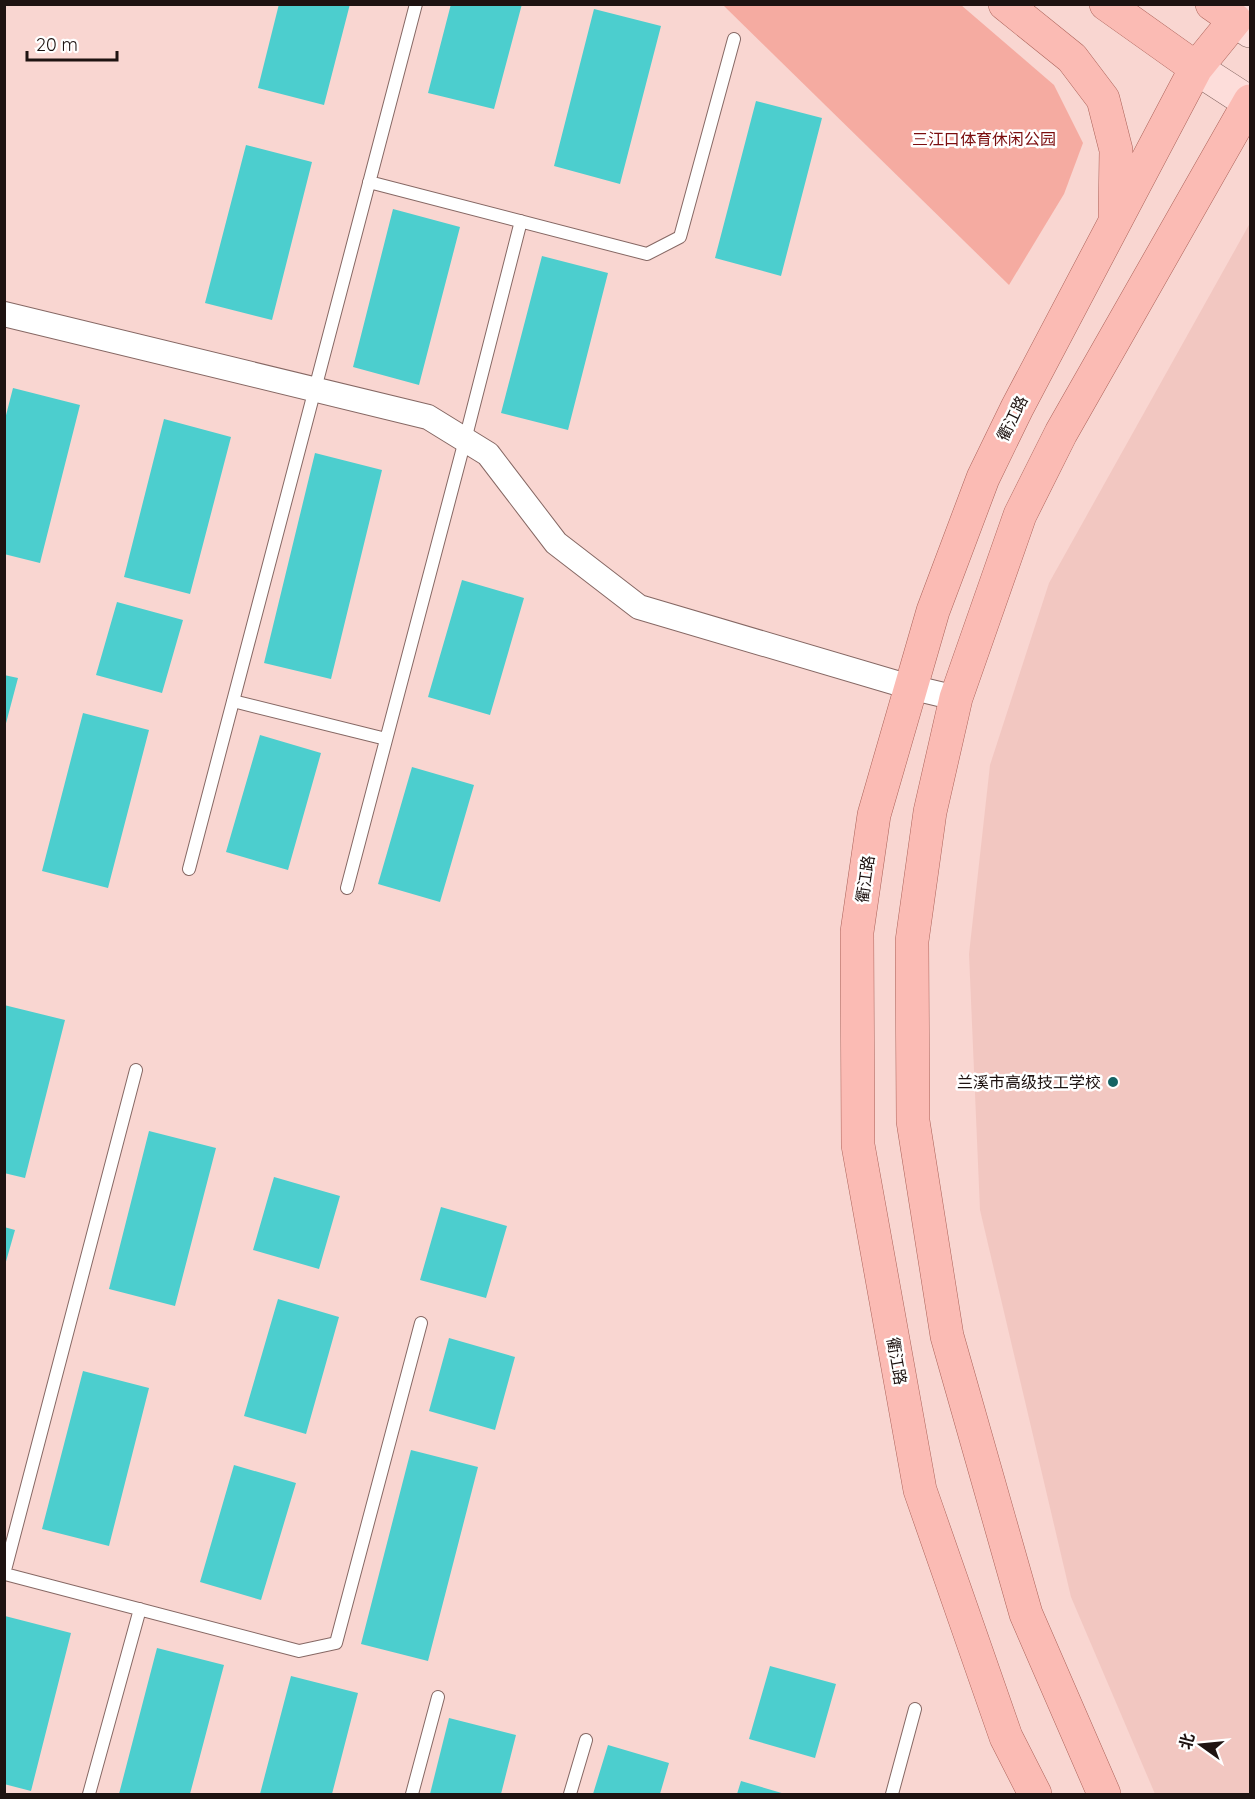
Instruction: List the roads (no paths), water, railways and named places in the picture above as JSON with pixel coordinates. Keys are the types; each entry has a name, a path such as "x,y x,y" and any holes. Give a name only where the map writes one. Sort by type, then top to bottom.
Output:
{"main road":[{"path":"1005,4 1072,58 1103,99 1116,150 1114,222"},
{"path":"1104,1794 1026,1614 947,1335 913,1121 912,941 930,813 956,698 1020,515 1061,434 1250,102 1196,68 1106,4"},
{"name":"衢江路","path":"1035,1794 1006,1737 920,1490 858,1145 857,932 874,815 933,611 984,478 1017,408 1196,68 1236,15"}],"street":[{"path":"4,314 428,417 488,454 556,543 639,607 910,687 956,698"}],"lane":[{"path":"189,869 416,4"},
{"path":"369,182 647,254 680,237 734,39"},
{"path":"346,888 521,221"},
{"path":"233,701 386,739"},
{"path":"136,1070 5,1574 299,1651 336,1643 421,1323"},
{"path":"89,1794 140,1609"},
{"path":"412,1794 438,1698"},
{"path":"892,1794 915,1710"},
{"path":"570,1794 586,1740"}],"place":[{"name":"兰溪市高级技工学校","path":"1113,1082"}],"park label":[{"name":"三江口体育休闲公园","path":"984,139"}]}
